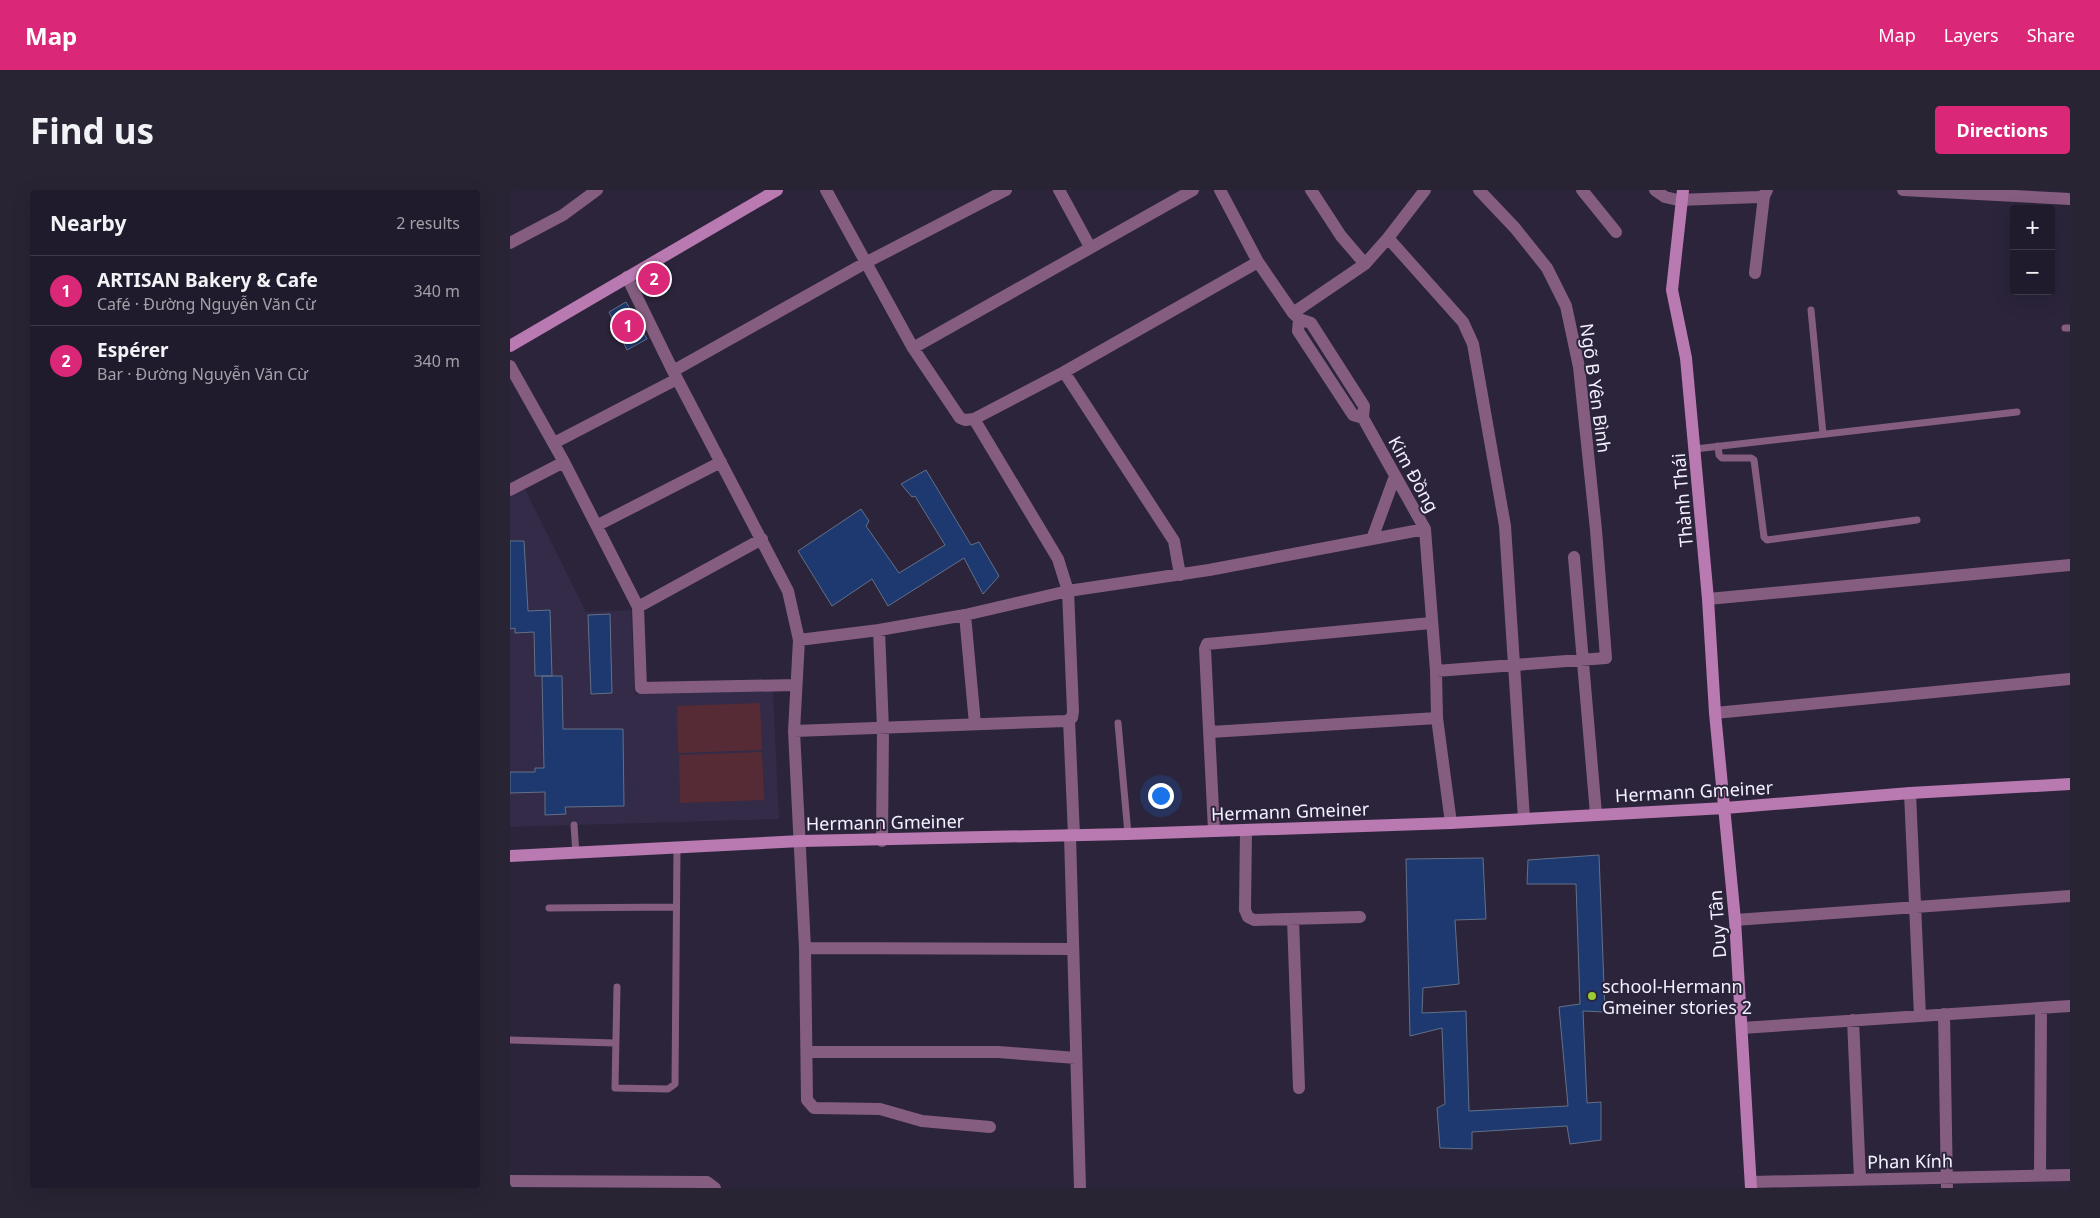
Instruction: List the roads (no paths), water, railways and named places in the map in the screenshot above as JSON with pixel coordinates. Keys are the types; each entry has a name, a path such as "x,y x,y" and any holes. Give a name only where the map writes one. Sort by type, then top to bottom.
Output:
{"street":[{"path":"510,243 562,215 597,190"},
{"path":"510,346 777,190"},
{"path":"826,190 868,262 913,348 960,418 965,420 974,419 1064,372 1258,262"},
{"path":"554,443 675,375 868,262 1006,190"},
{"path":"1059,190 1090,247"},
{"path":"913,348 1193,190"},
{"name":"Kim Đồng","path":"1220,190 1258,262 1296,316 1298,331 1353,415 1363,418 1425,530 1436,671 1437,718 1451,823"},
{"path":"1311,190 1341,236 1365,264"},
{"name":"Ngõ B Yên Bình","path":"1479,190 1515,228 1547,268 1566,306 1579,367 1596,530 1606,658 1584,660"},
{"path":"1582,190 1616,232"},
{"path":"1655,190 1665,198 1683,195 1765,193 1755,273"},
{"path":"1903,190 2018,194 2070,199"},
{"path":"1363,418 1364,406 1311,323 1296,316 1365,264 1388,238 1420,192"},
{"name":"Thành Thái","path":"1683,195 1672,290 1686,358 1708,599 1715,713 1725,808"},
{"path":"1388,238 1462,322 1473,344 1505,526 1524,819"},
{"path":"627,277 675,375 788,590 799,640 794,731 805,948 807,1100 814,1108 880,1109 922,1121 990,1127"},
{"path":"1318,364 1332,355"},
{"path":"510,366 598,525 638,607 641,688 796,685"},
{"path":"1064,372 1174,541 1180,575"},
{"path":"974,419 1058,559 1068,591 1073,711 1069,720 1080,1188"},
{"path":"510,490 564,462"},
{"path":"598,525 721,462"},
{"path":"1372,539 1395,476"},
{"path":"799,640 879,630 965,615 1068,591 1180,575 1425,530"},
{"path":"638,607 762,539"},
{"path":"1574,557 1596,814"},
{"path":"1708,599 2070,565"},
{"path":"965,615 975,724"},
{"path":"1214,830 1205,649 1207,644 1431,623"},
{"path":"879,630 883,729 882,841"},
{"path":"1436,671 1584,660"},
{"path":"1715,713 2070,679"},
{"path":"1210,732 1437,718"},
{"path":"794,731 883,729 1069,720"},
{"name":"Hermann Gmeiner","path":"510,856 801,841 882,841 1451,823 1725,808 2070,784"},
{"path":"1910,794 1920,1016"},
{"name":"Duy Tân","path":"1725,808 1735,920 1751,1185"},
{"path":"1246,830 1246,914 1254,920 1360,916"},
{"path":"1735,920 2070,896"},
{"path":"1293,919 1299,1088"},
{"path":"805,948 1073,949"},
{"path":"1742,1028 2070,1006"},
{"path":"2040,1176 2041,1008"},
{"path":"1944,1014 1947,1183"},
{"path":"1854,1020 1860,1179"},
{"path":"807,1052 998,1052 1076,1058"},
{"name":"Phan Kính","path":"1751,1185 1860,1179 1947,1183 2070,1175"},
{"path":"510,1181 707,1182 715,1188"}],"lane":[{"path":"1811,310 1823,434"},
{"path":"1695,449 2016,412"},
{"path":"1718,446 1719,455 1722,458 1751,458 1754,460 1764,537 1767,540 1917,520"},
{"path":"1118,724 1128,834"},
{"path":"574,825 576,854"},
{"path":"617,987 615,1088 668,1089 675,1084 677,848"},
{"path":"549,908 676,907"},
{"path":"510,1040 615,1043"}],"place":[{"name":"Espérer","path":"654,279"},
{"name":"ARTISAN Bakery & Cafe","path":"628,326"},
{"name":"school-Hermann Gmeiner stories 2","path":"1592,996"}]}
